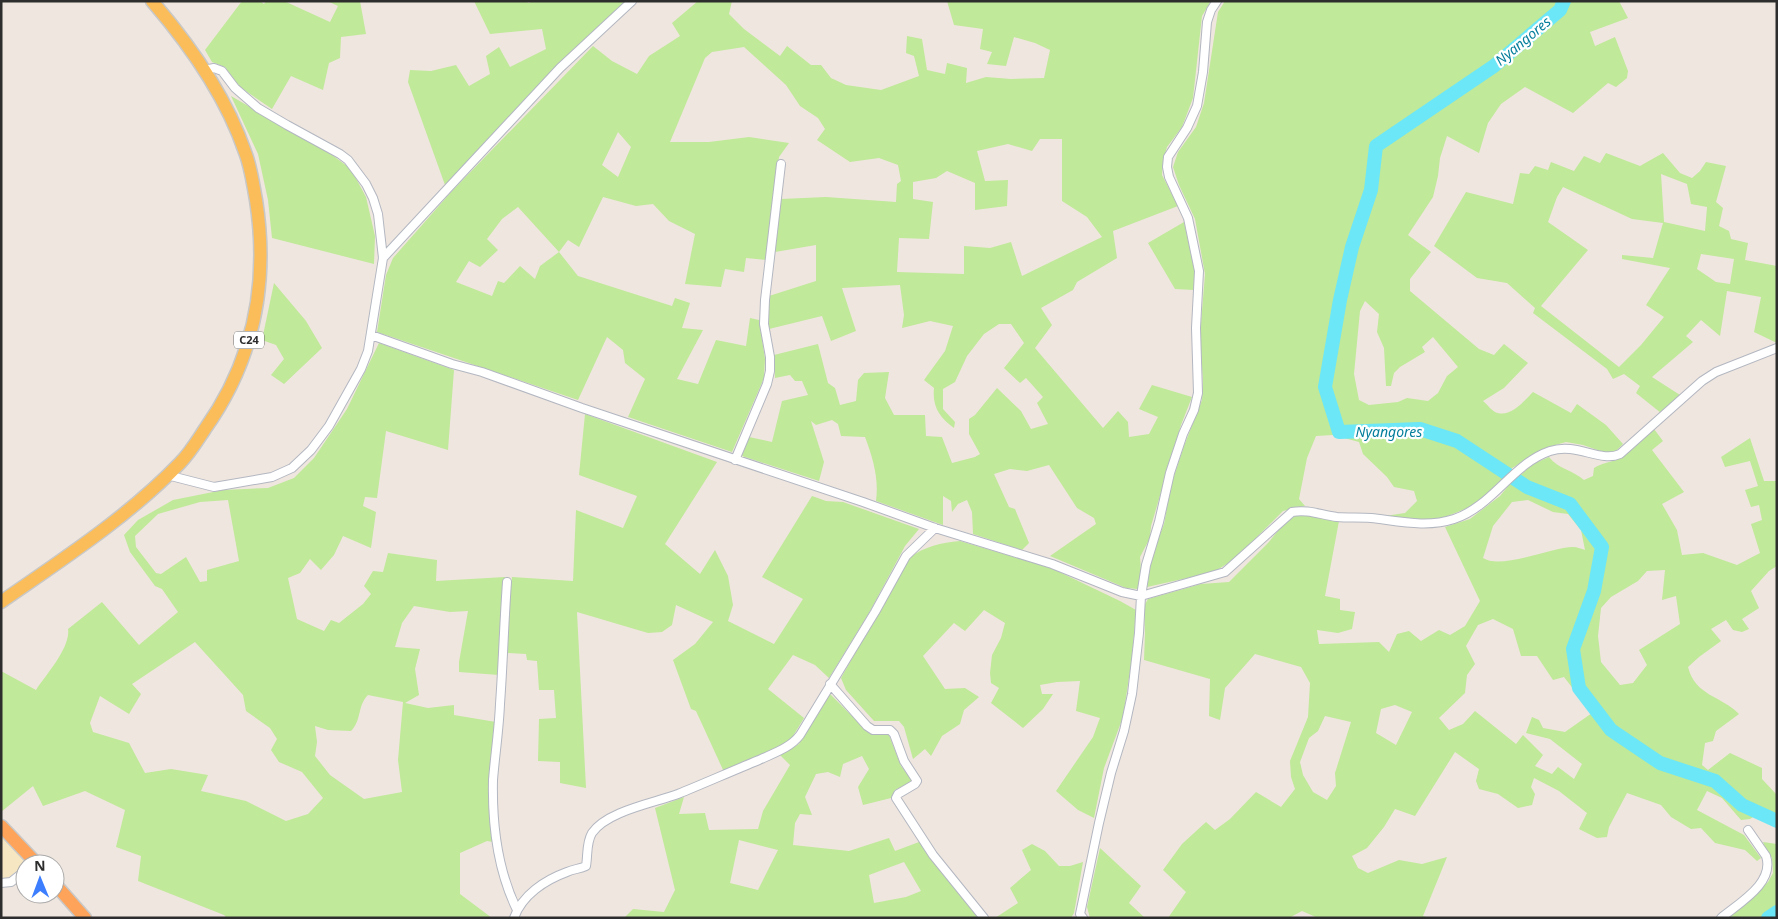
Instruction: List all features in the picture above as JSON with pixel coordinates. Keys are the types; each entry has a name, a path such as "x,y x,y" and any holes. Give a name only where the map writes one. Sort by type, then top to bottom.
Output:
{"highway":[{"path":"1,826 27,854"},
{"path":"65,896 84,918"}],"main road":[{"name":"C24","path":"1,602 130,509 181,462 214,416 231,388 251,334 257,303 259,231 253,184 246,154 214,85 152,1"}],"street":[{"path":"384,258 560,68 632,1"},
{"path":"1080,916 1088,868 1102,807 1124,731 1132,694 1141,596 1146,565 1159,522 1170,473 1183,434 1194,410 1198,393 1196,328 1199,271 1188,218 1168,177 1167,167 1168,157 1188,128 1197,106 1207,22 1211,10 1217,1"},
{"path":"167,475 214,487 272,477 292,468 311,450 329,426 361,369 368,351 384,258 378,214 373,198 366,184 348,160 258,108 235,88 222,71 214,68 204,70"},
{"path":"735,460 767,384 770,370 764,316 781,164"},
{"path":"371,335 935,528 1018,552 1122,592 1141,596 1224,572 1292,512 1302,510 1339,517 1368,518 1393,522 1437,523 1454,519 1474,509 1532,461 1549,452 1561,448 1574,448 1606,457 1614,456 1624,451 1702,381 1716,372 1777,348"},
{"path":"516,914 528,896 549,880 586,866 590,838 603,822 623,812 702,784 789,746 800,734 875,612 906,556 935,528"},
{"path":"507,582 493,810 504,875 516,914"},
{"path":"830,684 867,726 874,730 890,730 894,734 904,762 917,782 898,794 896,798 933,854 984,918"},
{"path":"1721,918 1750,894 1767,874 1768,861 1766,856 1748,830"},
{"path":"1,883 11,882 15,879"}],"green space":[{"path":"242,1 260,1 264,4 266,1 284,1 330,22 338,6 327,1 360,1 366,34 341,37 340,58 329,63 323,90 291,76 272,109 240,87 225,67 212,62 205,50"},
{"path":"474,1 527,1 528,3 533,1 627,1 561,63 445,185 408,82 410,70 431,71 456,65 469,86 490,74 486,56 499,47 510,67 546,49 542,29 490,34"},
{"path":"698,1 732,1 729,14 744,29 780,56 787,46 811,65 821,65 831,78 846,85 881,90 919,76 914,56 906,53 907,36 922,39 927,70 945,74 947,63 967,68 966,83 986,77 1011,79 1044,78 1050,50 1014,37 1006,66 987,64 992,52 980,49 983,29 954,25 947,1 1211,1 1202,16 1193,98 1182,127 1167,147 1163,161 1162,175 1178,206 1113,231 1117,258 1077,282 1073,290 1041,308 1052,325 1035,348 1103,428 1118,411 1128,422 1129,437 1149,434 1158,417 1139,409 1152,385 1192,397 1181,425 1151,526 1150,538 1140,557 1141,571 1138,589 1126,588 1050,556 1096,524 1094,518 1077,508 1049,465 1027,471 1010,469 994,474 1009,507 1015,509 1029,543 1022,550 973,534 972,512 967,500 958,504 952,512 951,501 943,496 943,525 876,501 875,469 865,437 841,436 838,424 832,420 816,425 811,421 824,462 819,481 742,456 749,437 772,442 782,401 808,395 802,381 795,381 790,375 775,378 774,355 818,344 828,383 835,388 840,405 856,401 858,380 864,373 889,372 885,398 894,415 925,415 926,436 942,437 952,463 980,454 969,434 969,419 975,415 997,388 1021,411 1031,429 1048,424 1037,403 1043,397 1026,378 1020,383 1004,368 1024,343 1011,324 999,324 984,334 967,356 955,382 943,389 943,409 955,422 954,428 945,420 938,411 934,401 934,388 924,380 945,351 953,326 930,321 902,328 904,315 900,285 842,288 856,331 831,341 822,316 769,329 767,321 769,296 816,281 816,245 775,252 781,199 826,197 896,202 897,184 901,181 898,165 879,158 850,162 817,140 825,129 818,118 800,106 786,85 744,47 712,52 705,58 670,142 709,142 749,137 789,143 779,157 766,260 746,258 744,272 725,269 721,287 685,284 695,234 669,221 653,204 636,206 603,197 579,247 568,240 559,252 578,276 672,306 675,298 690,303 682,328 703,330 677,379 698,384 716,340 746,346 750,318 759,320 765,359 764,378 732,452 628,417 645,379 625,363 623,350 607,337 578,400 377,332 386,275 393,258 452,191 593,46 612,61 637,74 649,56 680,36 672,23","holes":["618,132 631,147 618,177 602,165","1040,139 1062,139 1062,201 1087,217 1102,237 1022,276 1011,242 990,248 964,246 964,274 897,272 899,238 929,239 933,202 913,199 913,182 936,178 947,171 975,183 975,210 1007,206 1008,180 985,181 977,151 1008,144 1032,151","518,207 559,252 540,266 535,279 520,266 504,283 498,281 492,296 456,282 469,261 480,267 498,250 487,239 502,219"]},
{"path":"1225,1 1619,1 1628,18 1590,32 1595,46 1615,37 1628,71 1627,78 1616,87 1608,83 1573,113 1525,87 1501,104 1488,123 1479,153 1447,136 1440,158 1433,197 1408,235 1431,252 1410,279 1410,291 1479,349 1494,355 1504,344 1528,363 1504,388 1483,401 1495,412 1501,414 1516,408 1533,392 1571,413 1577,404 1606,425 1623,444 1616,451 1606,453 1583,445 1566,442 1545,448 1509,470 1493,491 1470,507 1440,519 1405,519 1385,516 1405,513 1417,501 1414,491 1394,487 1387,477 1363,454 1359,442 1333,435 1316,436 1307,458 1299,499 1305,506 1283,511 1236,558 1214,572 1147,587 1152,554 1164,524 1171,485 1202,400 1203,382 1200,336 1205,274 1195,219 1173,167 1178,152 1196,127 1204,103 1218,12","holes":["1365,301 1379,314 1377,332 1384,348 1386,386 1391,386 1394,373 1400,367 1425,352 1422,347 1433,337 1458,367 1447,376 1438,393 1428,401 1407,398 1398,402 1369,405 1359,400 1354,374 1360,311"]},
{"path":"231,96 328,152 351,169 366,197 375,236 374,264 272,238 268,200 258,154"},
{"path":"1606,153 1640,166 1663,153 1680,173 1692,178 1706,162 1726,166 1716,202 1723,208 1719,226 1729,231 1731,239 1748,243 1745,260 1777,266 1777,343 1754,332 1761,297 1727,291 1720,336 1701,320 1686,336 1693,342 1652,377 1680,395 1661,413 1636,393 1640,386 1624,374 1613,379 1607,369 1533,313 1535,308 1507,283 1477,278 1434,246 1466,192 1513,204 1520,173 1529,174 1535,166 1548,170 1551,162 1574,171 1584,156 1600,163","holes":["1661,174 1687,184 1691,204 1707,207 1705,231 1664,222","1563,187 1632,219 1663,223 1653,258 1622,255 1622,259 1670,268 1646,305 1664,317 1641,345 1619,367 1541,306 1588,250 1548,222 1557,197","1701,254 1734,259 1730,284 1716,282 1697,269"]},
{"path":"1184,222 1195,273 1194,290 1175,289 1148,243"},
{"path":"274,283 306,321 322,348 284,384 271,375 284,359 276,345 262,340"},
{"path":"379,343 454,370 448,450 386,431 377,498 365,497 363,506 376,512 371,548 343,536 334,555 321,570 310,559 300,573 288,578 297,619 324,631 331,620 339,623 363,604 371,594 364,586 373,571 383,572 388,553 437,560 436,581 505,577 499,675 459,672 468,611 450,612 414,606 402,623 395,647 420,649 415,669 419,695 405,703 428,708 454,705 454,715 496,722 490,809 493,842 487,841 460,853 460,894 492,918 227,918 224,915 138,881 141,856 116,847 125,810 85,791 43,806 33,786 1,812 1,671 36,690 62,652 66,644 68,629 102,602 139,645 178,612 162,589 155,586 130,552 124,535 138,520 173,500 223,490 268,488 294,478 314,458 347,409","holes":["228,500 239,561 207,570 207,581 200,582 186,557 161,574 156,573 136,547 135,536 158,514 200,502","195,642 243,695 246,711 270,728 277,739 271,750 279,762 302,772 323,798 308,814 286,821 246,801 201,791 208,775 171,769 145,773 129,743 93,732 90,723 100,696 129,714 141,694 132,684","368,695 403,702 398,760 402,792 364,799 330,775 315,756 317,742 315,726 328,730 351,731 357,722"]},
{"path":"585,414 717,462 665,544 700,574 715,550 728,576 733,605 728,621 774,644 803,599 762,577 812,496 826,501 843,502 919,529 905,546 869,613 829,678 815,665 793,655 768,689 804,718 793,736 784,745 724,772 696,711 691,709 673,660 695,644 713,622 676,605 672,625 662,632 648,633 577,612 586,788 560,783 560,762 538,761 539,719 556,718 554,690 539,690 537,661 527,660 526,654 506,653 507,617 512,577 573,581 576,510 623,528 637,496 579,475"},
{"path":"1654,429 1663,441 1652,450 1684,492 1662,504 1677,530 1682,555 1703,553 1737,565 1760,553 1751,524 1762,520 1759,505 1751,507 1745,490 1758,486 1750,461 1725,467 1721,457 1750,438 1764,481 1777,481 1777,566 1769,571 1751,591 1759,608 1742,619 1749,629 1742,632 1733,630 1726,620 1711,629 1721,641 1688,667 1692,677 1703,690 1739,714 1716,731 1713,741 1705,743 1702,765 1708,770 1730,753 1762,768 1762,779 1777,795 1777,827 1756,815 1750,819 1741,820 1722,798 1707,791 1697,810 1744,835 1761,858 1757,861 1745,850 1715,843 1701,828 1691,829 1671,817 1661,805 1627,793 1609,827 1607,837 1597,838 1579,829 1587,813 1559,791 1534,778 1531,787 1535,794 1532,805 1518,808 1498,794 1479,789 1476,781 1479,769 1455,752 1415,816 1395,809 1384,827 1367,848 1352,856 1358,868 1368,873 1399,860 1422,864 1447,857 1423,916 1430,918 1318,918 1302,911 1289,918 1168,918 1186,892 1163,870 1182,844 1206,822 1215,830 1230,819 1256,792 1281,807 1295,789 1291,777 1290,761 1308,717 1310,683 1301,667 1255,654 1225,688 1220,720 1209,716 1210,679 1144,660 1144,606 1148,599 1201,584 1229,582 1268,543 1282,526 1295,516 1303,514 1339,521 1325,596 1340,599 1340,610 1355,612 1352,629 1338,633 1317,630 1319,644 1379,642 1389,652 1397,634 1409,631 1421,641 1439,630 1450,635 1465,626 1480,601 1445,527 1470,519 1500,496 1509,485 1533,464 1549,457 1584,480 1593,476 1594,468 1621,457","holes":["1528,500 1553,512 1568,514 1581,530 1585,550 1575,547 1564,548 1502,561 1491,561 1483,558 1493,526 1512,502","1665,570 1662,600 1676,596 1680,624 1639,650 1647,665 1633,683 1620,685 1601,662 1598,636 1601,608 1611,597 1638,581 1647,571","1493,619 1513,629 1521,656 1537,656 1553,680 1564,677 1592,713 1565,732 1543,728 1539,720 1532,717 1526,733 1550,739 1582,764 1574,779 1558,767 1552,774 1535,766 1543,755 1523,735 1516,744 1475,711 1463,724 1449,730 1439,718 1465,693 1467,675 1475,664 1466,646 1478,625","1395,705 1412,712 1396,745 1376,733 1381,709","1325,716 1351,722 1335,773 1336,786 1327,800 1313,792 1303,775 1300,762 1309,738 1318,731"]},
{"path":"960,541 1051,568 1136,610 1132,658 1123,717 1104,768 1094,818 1078,810 1056,791 1093,737 1100,718 1076,711 1080,681 1040,685 1042,694 1053,694 1043,709 1023,728 991,703 999,688 991,683 992,655 1001,638 1005,623 984,610 965,631 954,623 923,656 945,689 965,688 979,697 964,710 960,724 942,736 931,756 925,749 913,759 904,727 899,721 874,721 846,690 841,678 909,558 933,546"},
{"path":"830,694 868,732 889,735 901,766 913,781 895,790 891,798 863,805 858,787 869,769 862,756 843,764 840,777 828,772 816,774 805,797 812,815 800,814 795,823 793,845 849,851 889,838 895,851 919,842 980,918 624,918 633,909 664,912 675,890 655,808 684,797 679,814 705,813 709,830 758,829 763,811 790,765 780,755 799,744","holes":["739,840 778,850 758,890 730,883","904,862 921,891 906,897 874,903 869,875"]},
{"path":"1763,842 1777,844 1777,918 1728,918 1768,882 1773,873 1772,858"},
{"path":"1032,844 1045,851 1059,866 1070,866 1083,862 1074,913 1071,918 995,918 1018,903 1010,888 1031,870 1022,850"},
{"path":"1100,848 1141,886 1129,903 1145,918 1090,918 1087,907"}],"sand":[{"path":"1,834 21,854 15,854 15,872 7,879 1,878"}],"waterway":[{"name":"Nyangores","path":"1564,1 1560,10 1494,66 1376,146 1371,190 1352,247 1340,300 1325,387 1339,432 1420,429 1457,441 1527,487 1570,504 1602,547 1594,591 1573,649 1579,688 1611,730 1660,763 1715,781 1742,805 1777,821"},
{"name":"Nyangores","path":"1768,918 1777,912"}]}
